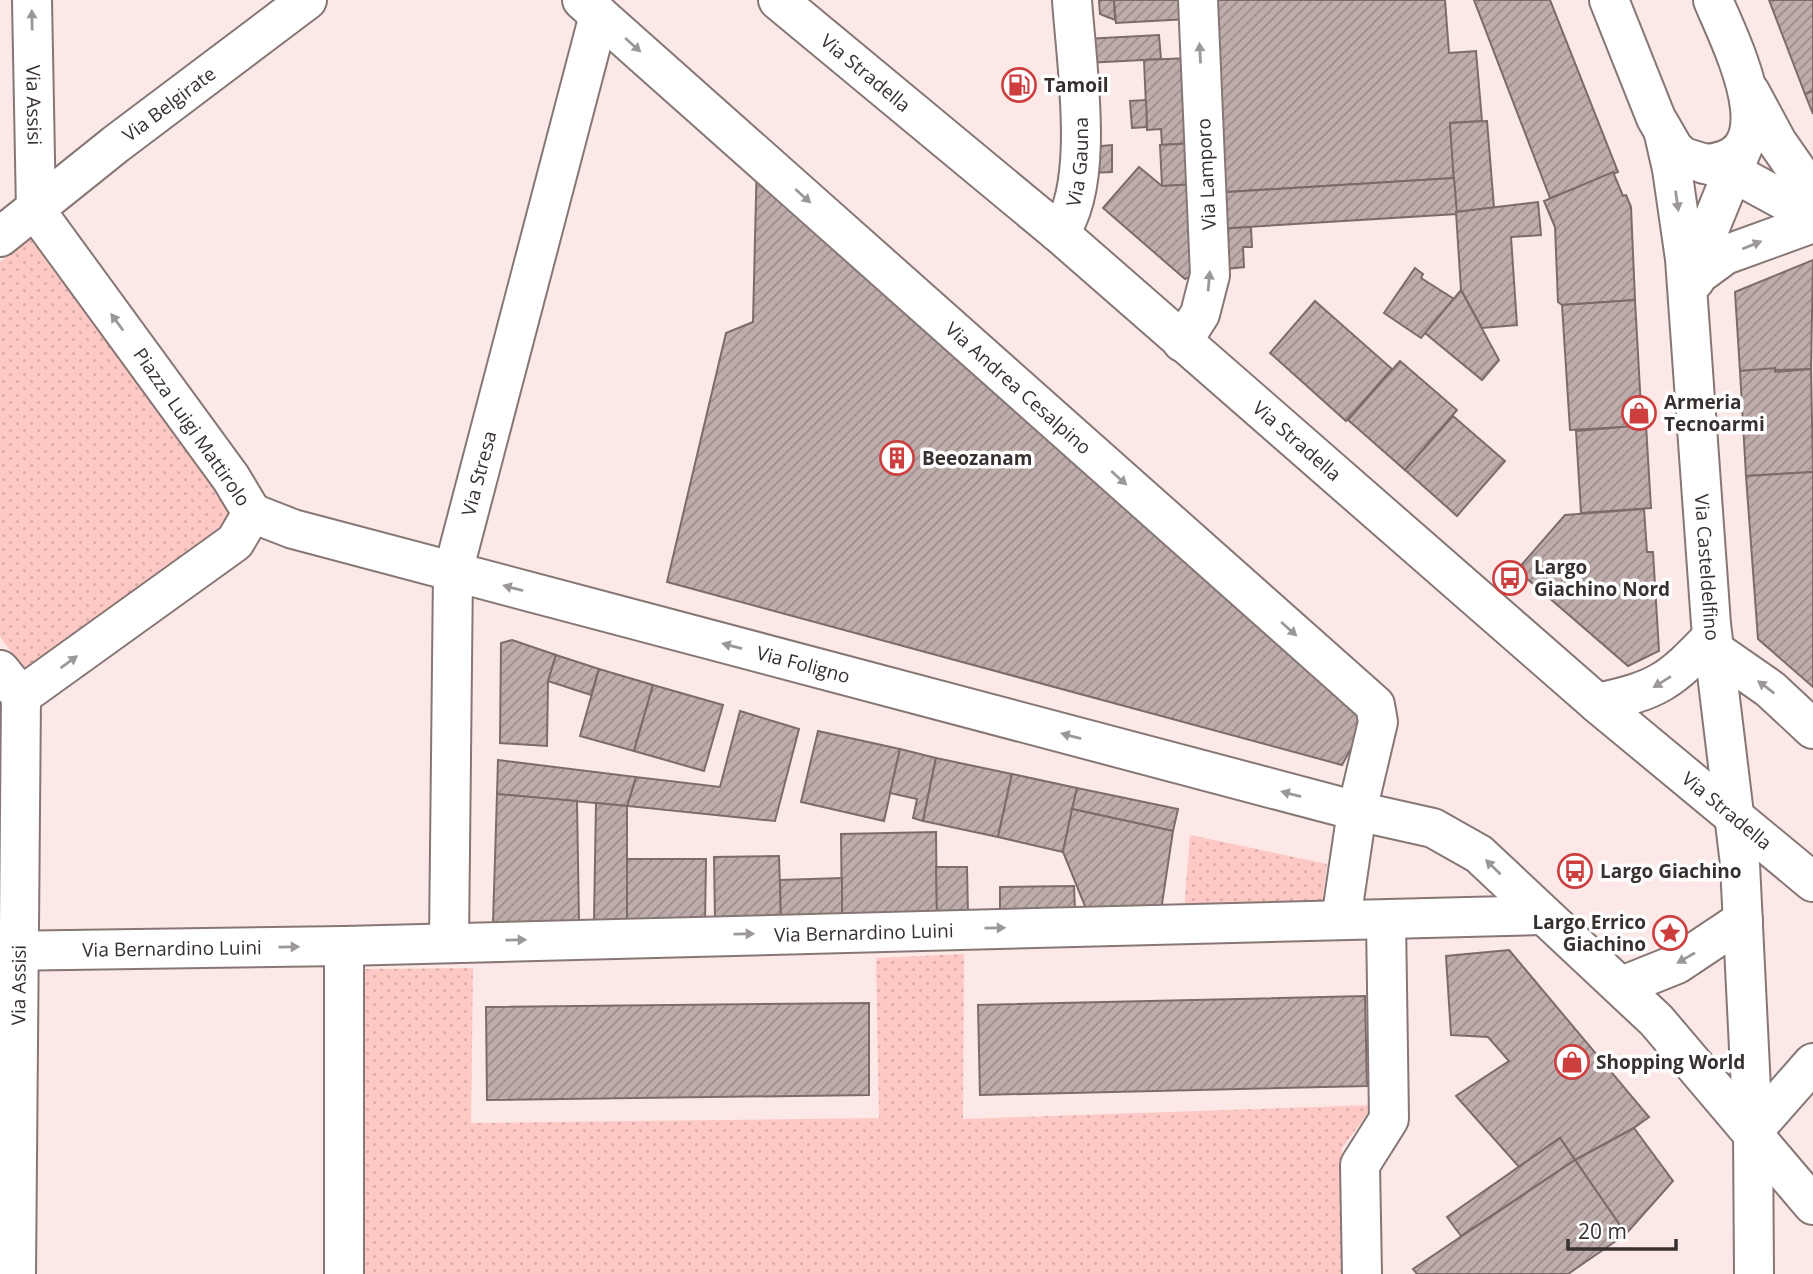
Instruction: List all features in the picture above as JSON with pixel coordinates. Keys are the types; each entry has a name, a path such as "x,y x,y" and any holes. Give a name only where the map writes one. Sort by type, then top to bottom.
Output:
{"street":[{"name":"Via Assisi","path":"32,0 36,211"},
{"name":"Via Belgirate","path":"36,211 116,144 307,0"},
{"name":"Via Stradella","path":"779,0 1059,233 1597,703 1813,882"},
{"name":"Via Gauna","path":"1059,233 1075,205 1081,174 1072,0"},
{"name":"Via Lamporo","path":"1182,342 1203,306 1210,275 1198,0"},
{"path":"1609,0 1664,134 1683,157 1727,160 1813,216"},
{"path":"1713,0 1749,91 1777,142 1813,194"},
{"name":"Via Stresa","path":"449,942 453,572 590,8"},
{"name":"Via Andrea Cesalpino","path":"590,8 1375,705 1378,722 1357,811 1340,920"},
{"name":"Via Casteldelfino","path":"1692,295 1727,160 1751,120 1749,91"},
{"name":"Via Casteldelfino","path":"1664,134 1692,295 1713,644 1735,820"},
{"path":"0,237 36,211"},
{"name":"Piazza Luigi Mattirolo","path":"10,683 234,542 252,513 231,478 36,211"},
{"path":"1692,295 1725,255 1813,223"},
{"name":"Via Foligno","path":"252,513 293,529 1357,811"},
{"path":"1597,703 1637,694 1660,685 1713,644 1770,689 1813,729"},
{"name":"Via Assisi","path":"10,683 10,951 16,1274"},
{"path":"1357,811 1433,828 1479,854 1656,1020 1753,1131 1813,1205"},
{"path":"1735,820 1743,920 1753,1131 1754,1274"},
{"name":"Via Bernardino Luini","path":"10,951 344,946 1542,915"},
{"path":"1362,1274 1360,1165 1389,1119 1386,920"},
{"path":"1622,986 1677,964 1743,920"},
{"path":"344,946 344,1274"},
{"path":"1753,1131 1813,1063"}],"shaded area":[{"path":"30,239 253,518 28,675 0,637 0,262"},
{"path":"1190,835 1327,864 1322,902 1184,911"},
{"path":"964,954 963,1119 1374,1105 1342,1148 1344,1274 365,1274 365,969 473,968 471,1123 879,1118 876,958"}],"building":[{"path":"1099,0 1114,0 1115,20 1100,14"},
{"path":"1114,0 1187,0 1188,19 1116,23"},
{"path":"1213,0 1445,0 1449,53 1476,51 1482,121 1450,123 1454,178 1225,192"},
{"path":"1474,0 1550,0 1618,172 1550,198"},
{"path":"1769,0 1813,0 1813,91 1805,94"},
{"path":"1159,35 1161,59 1086,63 1085,39"},
{"path":"1190,58 1195,143 1162,145 1161,129 1147,130 1144,60"},
{"path":"1813,91 1813,114 1805,94"},
{"path":"1146,100 1147,127 1132,128 1130,101"},
{"path":"1487,121 1494,208 1456,212 1450,123"},
{"path":"1197,143 1198,184 1162,186 1160,145"},
{"path":"1112,145 1112,172 1090,173 1089,147"},
{"name":"Beeozanam","path":"757,156 1375,705 1342,765 667,582 726,333 753,322"},
{"path":"1139,167 1162,186 1198,184 1203,270 1185,279 1103,208"},
{"path":"1613,172 1631,207 1635,300 1562,305 1558,302 1555,227 1544,201"},
{"path":"1454,178 1457,214 1215,229 1213,193"},
{"path":"1538,202 1541,235 1511,237 1517,325 1482,328 1461,290 1456,212"},
{"path":"1251,227 1252,247 1243,247 1244,267 1218,270 1215,229"},
{"path":"1813,260 1811,369 1740,371 1735,292"},
{"path":"1415,268 1423,274 1421,278 1454,299 1421,338 1384,313"},
{"path":"1461,290 1499,360 1482,380 1425,333"},
{"path":"1635,300 1642,426 1570,430 1562,305"},
{"path":"1315,301 1392,369 1346,421 1270,353"},
{"path":"1400,361 1457,410 1405,470 1348,420"},
{"path":"1775,368 1775,372 1811,369 1813,472 1746,476 1740,371"},
{"path":"1453,416 1505,461 1457,516 1405,470"},
{"path":"1646,425 1651,508 1581,513 1576,431"},
{"path":"1813,472 1813,687 1758,639 1746,476"},
{"path":"1644,509 1647,552 1653,552 1659,651 1628,666 1517,570 1565,515"},
{"path":"512,640 556,655 548,681 547,746 500,743 501,643"},
{"path":"556,655 599,669 591,695 548,681"},
{"path":"599,669 653,685 634,751 580,736"},
{"path":"653,685 723,705 704,771 634,751"},
{"path":"740,711 799,729 775,821 627,806 636,777 720,787"},
{"path":"818,731 900,749 884,821 801,802"},
{"path":"900,749 936,758 923,821 913,818 917,799 890,793"},
{"path":"936,758 1012,774 998,837 923,821"},
{"path":"498,760 636,777 627,806 497,794"},
{"path":"1012,774 1077,788 1063,852 998,837"},
{"path":"1077,788 1178,809 1173,831 1072,809"},
{"path":"497,794 577,801 579,922 493,923"},
{"path":"596,803 627,806 627,922 594,921"},
{"path":"1072,809 1173,831 1160,917 1089,916 1063,852"},
{"path":"936,832 937,915 842,917 841,834"},
{"path":"779,856 781,919 715,921 714,857"},
{"path":"627,859 706,859 705,923 627,922"},
{"path":"936,867 967,867 968,915 937,915"},
{"path":"842,878 842,917 781,919 780,880"},
{"path":"1074,886 1075,910 1000,912 1000,887"},
{"path":"1509,950 1649,1117 1575,1160 1560,1138 1519,1167 1456,1096 1509,1061 1488,1037 1451,1035 1446,956"},
{"path":"1365,996 1367,1086 980,1095 978,1005"},
{"path":"869,1003 869,1095 487,1100 486,1007"},
{"path":"1634,1128 1673,1181 1626,1234 1575,1160"},
{"path":"1560,1138 1575,1160 1461,1236 1447,1217"},
{"path":"1575,1160 1626,1234 1568,1274 1417,1274 1413,1269"}],"place":[{"name":"Tamoil","path":"1019,85"},
{"name":"Armeria Tecnoarmi","path":"1639,413"},
{"name":"Beeozanam","path":"897,458"},
{"name":"Largo Giachino Nord","path":"1510,578"},
{"name":"Largo Giachino","path":"1575,871"},
{"name":"Largo Errico Giachino","path":"1670,933"},
{"name":"Shopping World","path":"1572,1062"}]}
